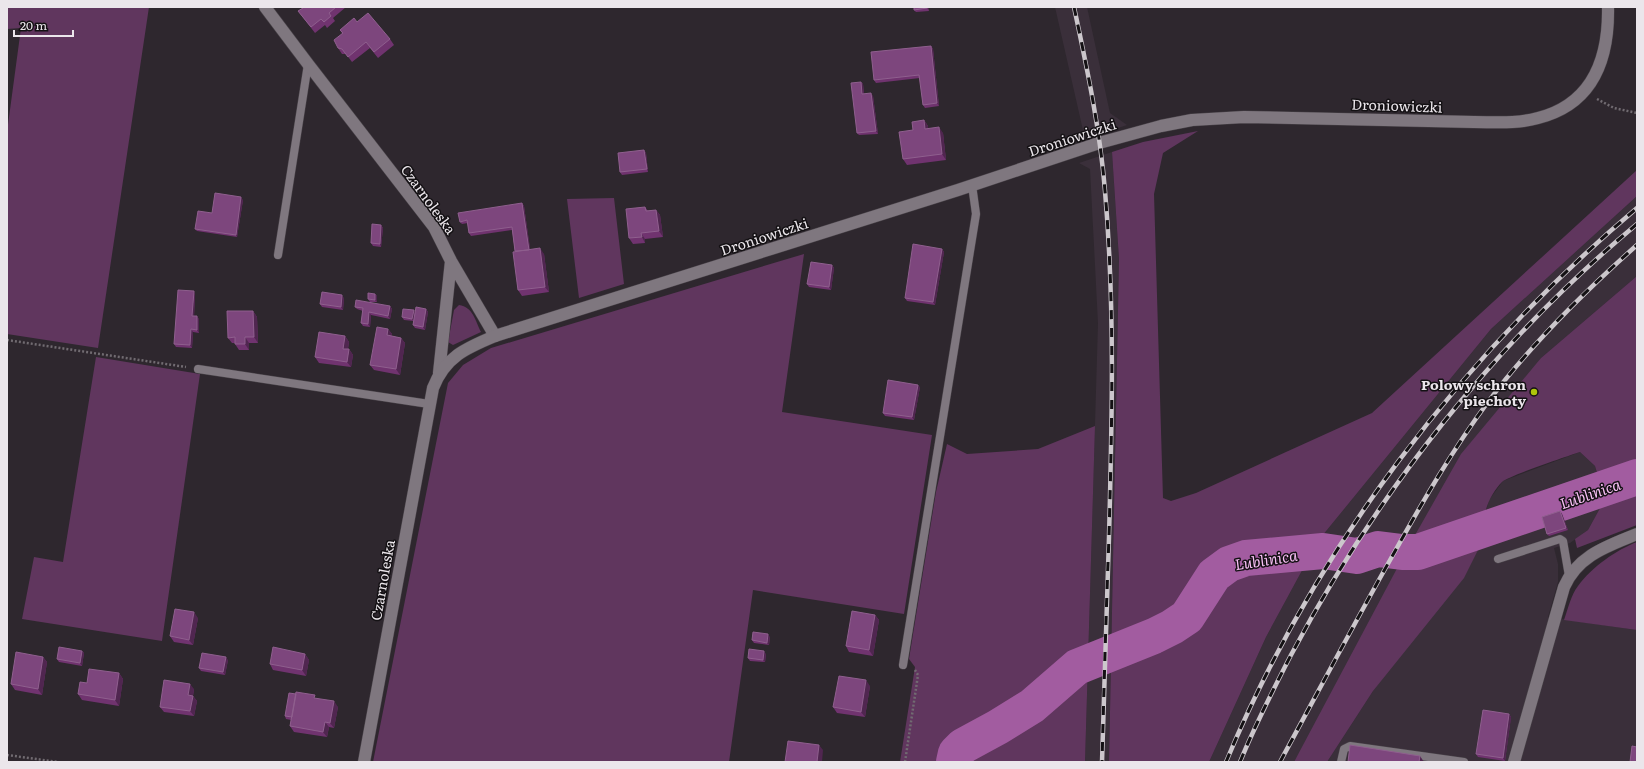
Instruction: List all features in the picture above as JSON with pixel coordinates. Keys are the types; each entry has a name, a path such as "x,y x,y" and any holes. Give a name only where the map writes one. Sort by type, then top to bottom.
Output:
{"street":[{"name":"Czarnoleska","path":"265,7 434,227 451,260 495,336 475,344 458,354 439,373 429,404 364,762"},
{"name":"Droniowiczki","path":"495,336 972,185 1099,143 1192,120 1270,116 1474,122 1525,121 1549,115 1574,102 1584,92 1598,70 1607,40 1608,7"},
{"path":"439,373 451,260"},
{"path":"1514,762 1564,587 1569,576 1576,566 1600,549 1637,534"}],"lane":[{"path":"278,255 308,64"},
{"path":"903,666 976,214 972,185"},
{"path":"198,369 429,404"},
{"path":"1498,559 1560,539 1563,541 1569,576"},
{"path":"1341,762 1344,749 1350,746 1464,762"}],"path":[{"path":"1584,92 1614,108 1637,113"},
{"path":"7,340 198,369"},
{"path":"903,666 915,671 918,675 905,762"},
{"path":"7,755 58,762"}],"shaded area":[{"path":"7,7 149,7 98,348 7,334 7,132 21,28 7,29"},
{"path":"1055,7 1087,7 1110,113 1127,125 1085,139"},
{"path":"1198,131 1163,153 1154,194 1163,498 1171,501 1196,493 1372,413 1637,170 1637,196 1491,329 1318,541 1266,637 1209,762 1109,762 1119,259 1112,152 1143,142"},
{"path":"1112,152 1119,259 1109,762 1085,762 1098,323 1090,169 1079,163"},
{"path":"1637,196 1637,276 1541,358 1294,762 1209,762 1266,637 1318,541 1491,329"},
{"path":"614,198 624,284 579,298 567,199"},
{"path":"804,254 782,412 932,435 904,614 753,590 729,762 373,762 448,383 463,365 491,348"},
{"path":"1637,276 1637,525 1577,548 1575,539 1588,530 1605,499 1595,466 1580,452 1526,471 1502,482 1493,493 1487,507 1484,522 1485,536 1464,578 1373,691 1327,762 1294,762 1410,544 1461,454 1541,358"},
{"path":"459,305 468,308 471,311 481,332 453,345 448,342 454,310"},
{"path":"96,357 200,374 162,641 22,619 34,557 63,562"},
{"path":"1095,426 1085,762 900,762 915,667 909,659 936,492 947,444 967,454 1038,449"},
{"path":"1580,452 1595,466 1605,499 1588,530 1570,543 1554,548 1558,564 1558,582 1548,617 1637,630 1637,762 1327,762 1373,691 1485,536 1482,526 1489,500 1503,481"},
{"path":"1637,542 1637,630 1564,620 1573,594 1590,572 1605,560 1629,545"}],"building":[{"path":"302,7 336,7 329,13 331,16 324,22 321,19 311,27 298,11 303,8"},
{"path":"914,7 927,7 927,8 914,10"},
{"path":"368,13 390,39 374,52 366,42 348,57 342,49 338,48 334,40 343,33 340,30 354,18 357,22"},
{"path":"931,46 937,103 923,105 919,75 874,80 871,52"},
{"path":"861,82 862,94 871,93 876,131 857,133 851,83"},
{"path":"924,120 925,129 939,127 942,154 903,159 899,132 913,130 912,122"},
{"path":"644,150 647,169 620,172 618,153"},
{"path":"215,193 241,197 236,235 195,229 198,211 212,213"},
{"path":"522,203 529,250 515,251 512,227 469,233 467,220 460,222 458,213"},
{"path":"645,207 646,211 656,210 659,231 641,233 642,237 629,238 626,209"},
{"path":"372,224 381,225 380,244 371,243"},
{"path":"913,244 942,249 933,302 905,298"},
{"path":"540,248 545,287 518,290 513,252"},
{"path":"811,262 832,265 829,287 807,284"},
{"path":"178,290 194,291 192,316 197,316 197,330 191,329 190,345 174,344"},
{"path":"322,292 342,295 341,307 320,304"},
{"path":"368,293 375,294 375,300 368,299"},
{"path":"356,300 390,306 388,316 369,312 368,324 361,323 363,308 355,307"},
{"path":"416,307 426,309 423,327 413,325"},
{"path":"403,309 414,310 412,319 402,317"},
{"path":"227,311 253,311 254,337 245,337 245,344 235,344 235,337 228,338"},
{"path":"377,327 388,329 387,335 401,338 396,369 370,365"},
{"path":"319,332 345,336 343,349 349,349 347,362 315,357"},
{"path":"888,380 918,385 912,417 883,413"},
{"path":"1560,511 1566,528 1547,534 1542,517"},
{"path":"175,609 194,612 189,640 170,636"},
{"path":"852,611 875,615 869,650 846,646"},
{"path":"753,632 768,634 767,643 752,640"},
{"path":"59,647 82,651 80,663 57,659"},
{"path":"273,647 305,654 302,670 270,664"},
{"path":"749,649 764,651 763,660 748,658"},
{"path":"16,652 43,657 38,689 11,684"},
{"path":"202,653 226,657 223,672 199,668"},
{"path":"89,669 119,673 115,700 78,694 80,682 87,683"},
{"path":"839,676 866,680 861,712 833,707"},
{"path":"164,680 190,684 188,695 193,696 190,711 160,707"},
{"path":"296,692 315,695 314,698 334,701 330,723 325,722 323,732 290,726"},
{"path":"289,693 296,694 292,717 285,716"},
{"path":"1483,710 1509,714 1503,758 1476,754"},
{"path":"788,741 819,745 817,762 785,762"},
{"path":"1350,745 1420,756 1419,762 1348,762"},
{"path":"1632,746 1637,747 1637,762 1630,762"}],"waterway":[{"name":"Lublinica","path":"954,762 956,753 963,746 1032,706 1077,667 1154,636 1187,617 1214,575 1229,564 1246,558 1323,551 1357,556 1378,549 1418,552 1637,477"}],"railway":[{"path":"1074,7 1100,145 1105,191 1110,277 1112,364 1111,451 1102,762"},
{"path":"1226,762 1262,683 1303,606 1349,532 1399,461 1453,392 1511,327 1572,266 1637,208"},
{"path":"1240,762 1258,721 1291,655 1325,595 1361,536 1401,479 1443,423 1535,318 1585,270 1637,224"},
{"path":"1280,762 1416,514 1475,420 1540,339 1577,300 1637,245"}],"place":[{"name":"Polowy schron piechoty","path":"1534,392"}]}
